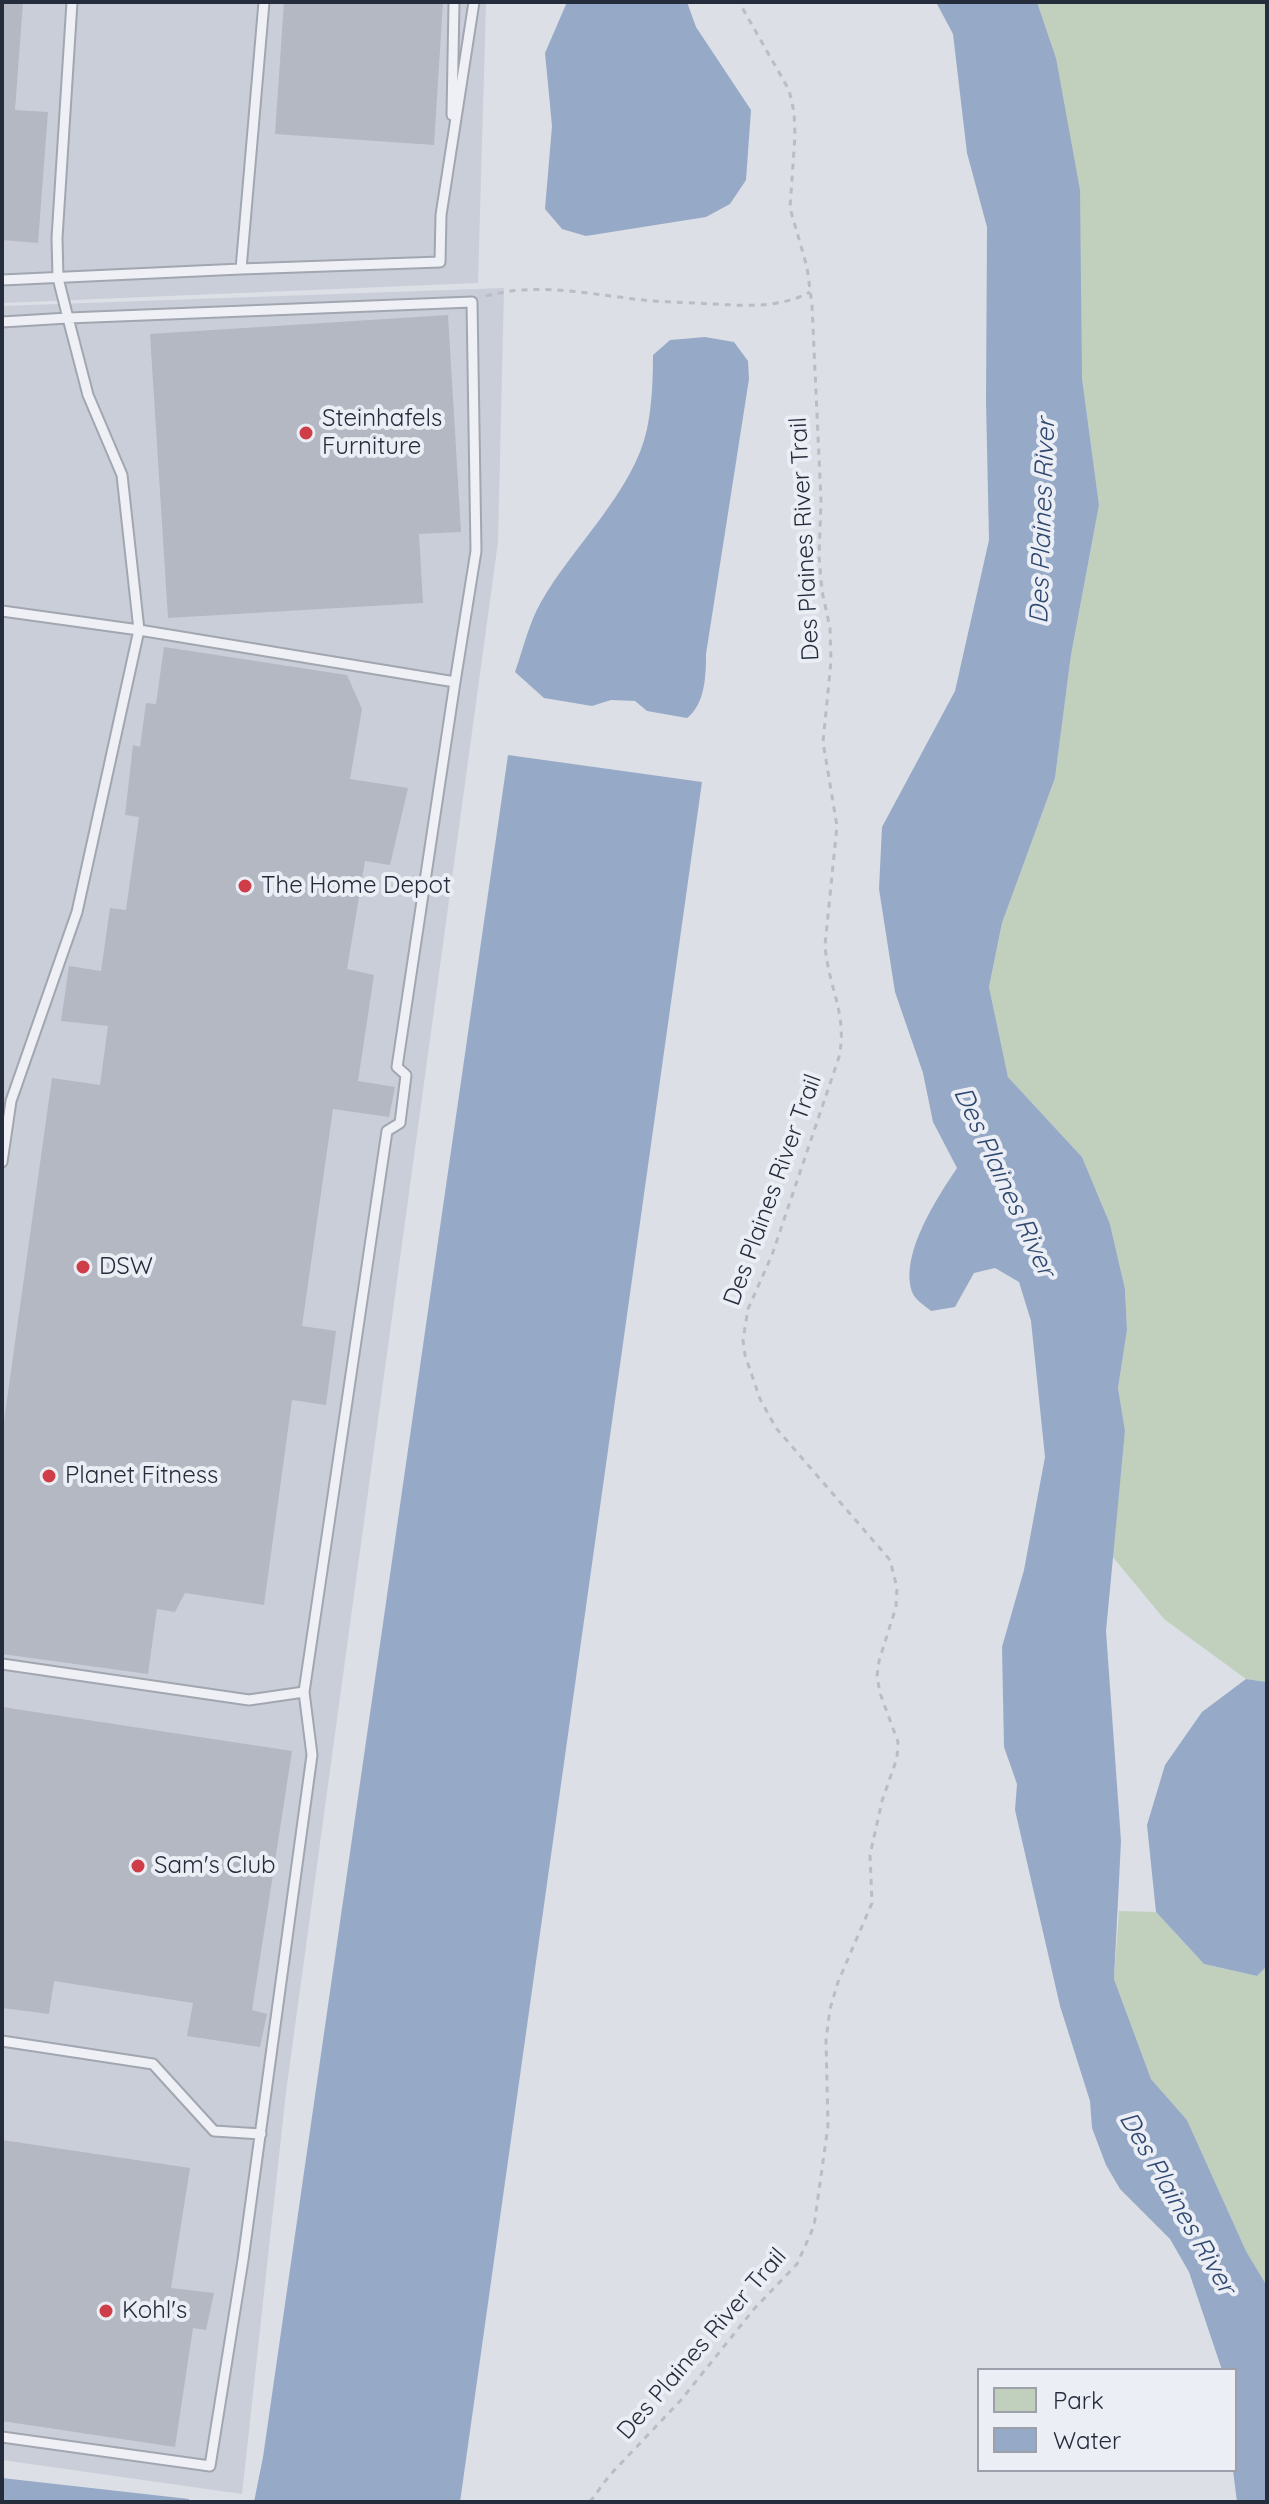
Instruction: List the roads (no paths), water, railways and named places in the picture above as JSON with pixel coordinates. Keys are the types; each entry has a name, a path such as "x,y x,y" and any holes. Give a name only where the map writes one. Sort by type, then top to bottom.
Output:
{"lane":[{"path":"2,1162 11,1101 77,912 139,630 122,475 88,395 58,278 59,199 72,2"},
{"path":"241,269 264,2"},
{"path":"451,147 454,2"},
{"path":"2,280 440,262 441,215 474,2"},
{"path":"2,322 472,302 476,551 397,1067 406,1075 400,1123 387,1131 304,1692 312,1755 243,2260 210,2466 2,2437"},
{"path":"2,611 139,630 455,682"},
{"path":"2,1664 249,1700 304,1692"},
{"path":"2,2041 153,2064 214,2131 261,2134"}],"water":[{"path":"567,2 687,2 696,27 751,110 746,180 730,204 706,217 586,236 562,229 545,209 552,126 545,53"},
{"name":"Des Plaines River","path":"936,2 1037,2 1056,58 1080,190 1082,378 1099,505 1071,655 1055,778 1002,923 989,987 1008,1077 1082,1157 1110,1224 1125,1289 1127,1330 1118,1388 1125,1431 1106,1631 1121,1841 1114,1979 1151,2079 1187,2120 1246,2251 1267,2286 1267,2502 1237,2502 1233,2472 1237,2472 1237,2368 1221,2368 1189,2272 1170,2239 1120,2189 1106,2165 1092,2128 1090,2101 1060,2006 1015,1810 1017,1784 1004,1747 1002,1647 1024,1570 1045,1457 1031,1321 1019,1282 995,1268 974,1273 955,1307 931,1311 914,1296 910,1279 915,1246 922,1228 957,1168 933,1122 923,1073 895,992 879,889 882,827 955,691 989,540 987,227 967,153 953,34"},
{"path":"705,337 734,342 748,361 749,379 706,654 705,680 698,705 687,718 647,711 635,701 611,700 592,706 544,698 515,672 537,610 554,581 616,496 640,452 650,411 653,355 670,340"},
{"path":"508,755 702,782 460,2502 254,2502 263,2457"},
{"path":"1246,1679 1267,1682 1267,1966 1257,1976 1204,1964 1156,1912 1147,1825 1165,1765 1202,1712"},
{"path":"2,2478 189,2499 189,2502 2,2502"}],"place":[{"name":"Steinhafels Furniture","path":"306,433"},
{"name":"The Home Depot","path":"245,886"},
{"name":"DSW","path":"83,1267"},
{"name":"Planet Fitness","path":"49,1476"},
{"name":"Sam's Club","path":"138,1866"},
{"name":"Kohl's","path":"106,2311"}]}
